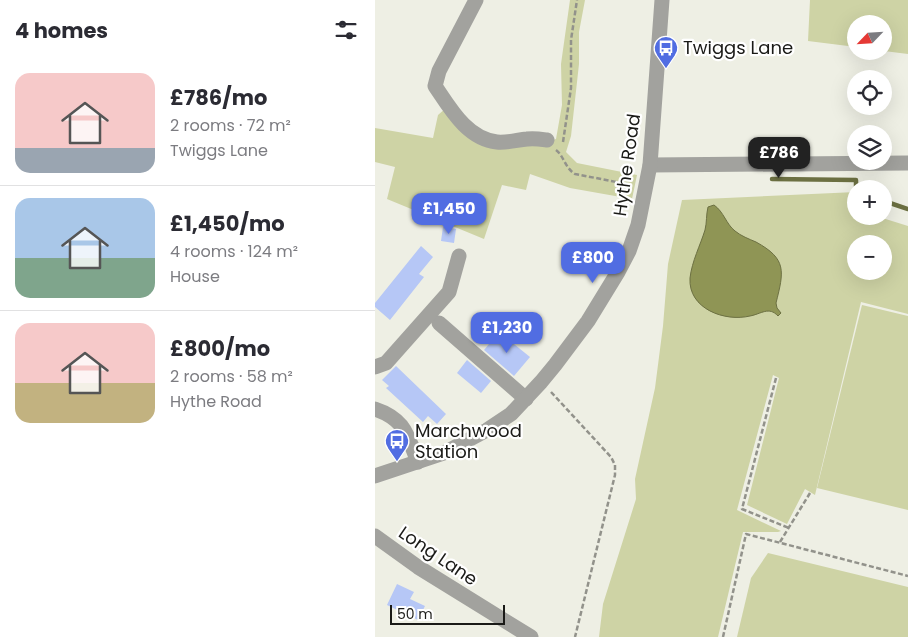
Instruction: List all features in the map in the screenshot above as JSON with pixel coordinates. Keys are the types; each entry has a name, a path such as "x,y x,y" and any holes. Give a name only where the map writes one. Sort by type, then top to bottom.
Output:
{"street":[{"path":"476,0 439,71 435,86 461,122 481,138 495,142 529,139 547,140"},
{"name":"Hythe Road","path":"375,476 444,453 487,430 511,414 541,382 588,321 629,252 638,225 650,165 662,0"},
{"path":"650,165 908,162"},
{"path":"375,367 386,363 449,292 459,256"},
{"path":"439,322 526,399"},
{"path":"375,410 402,425 418,462"},
{"name":"Long Lane","path":"375,536 418,567 531,637"}],"path":[{"path":"557,151 563,142 569,108 571,40 577,0"},
{"path":"776,378 742,509 789,528"},
{"path":"541,382 611,456 615,465 615,475 575,637"},
{"path":"780,542 810,493"},
{"path":"723,637 746,534 908,576"}],"shaded area":[{"path":"570,0 585,0 579,32 579,64 571,136 566,152 577,163 637,175 632,199 570,188 530,174 526,190 502,185 484,239 387,199 395,167 375,162 375,128 433,138 438,115 446,108 460,124 530,146 556,139 562,105 561,64"},
{"path":"810,0 908,0 908,54 893,52 893,15 847,15 847,46 808,41"},
{"path":"847,192 847,225 892,225 892,221 908,226 908,314 861,302 815,495 805,489 787,524 747,505 779,378 773,375 737,510 781,531 743,532 718,637 599,637 603,604 636,499 635,479 655,388 668,264 682,200"},
{"path":"714,205 735,231 766,248 778,260 781,267 781,282 776,303 781,313 778,316 768,311 740,317 720,315 710,311 695,298 691,289 691,272 705,230 708,207"},
{"path":"862,305 908,316 908,510 817,488"},
{"path":"768,553 908,587 908,637 737,637 751,578"}],"building":[{"path":"443,227 456,229 454,243 441,241"},
{"path":"421,246 433,257 419,274 424,277 390,320 375,307 375,303"},
{"path":"499,332 530,357 514,376 484,350"},
{"path":"467,360 491,381 481,393 457,373"},
{"path":"396,366 446,414 437,424 428,416 423,422 386,388 389,386 382,380"},
{"path":"397,584 414,592 410,599 425,606 418,620 387,605"}],"waterway":[{"path":"772,179 856,180"},
{"path":"892,204 908,209"}],"place":[{"name":"Twiggs Lane","path":"666,69"},
{"name":"Marchwood Station","path":"397,462"}]}
